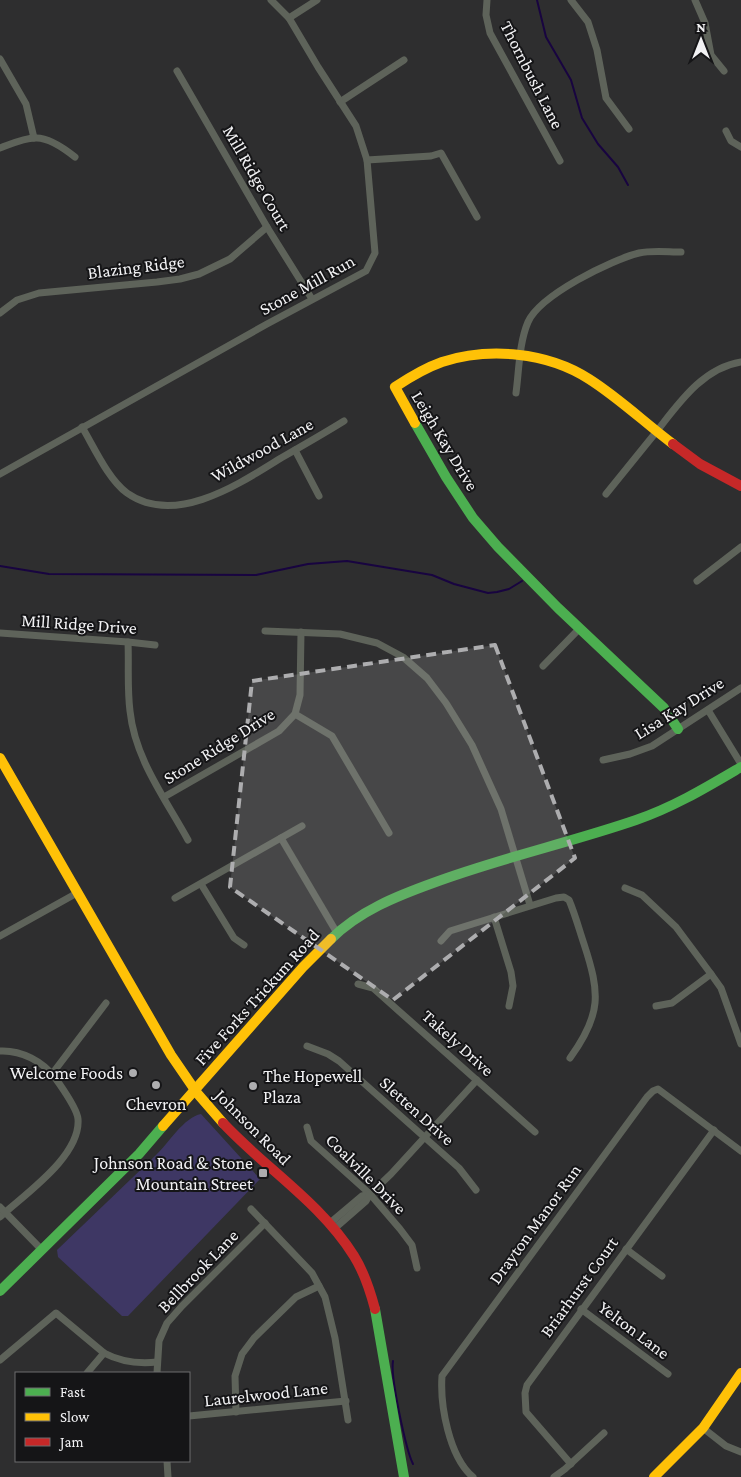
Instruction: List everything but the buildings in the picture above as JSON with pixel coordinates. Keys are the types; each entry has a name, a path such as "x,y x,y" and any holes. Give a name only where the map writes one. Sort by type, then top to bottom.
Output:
{"street":[{"name":"Stone Mill Run","path":"0,474 312,299 366,271 375,253 367,160 356,126 289,18 271,0"},
{"path":"289,18 318,0"},
{"name":"Thornbush Lane","path":"487,0 486,15 490,33 560,161"},
{"path":"572,0 588,22 597,50 606,98 629,129"},
{"path":"695,0 705,23 711,54 724,71"},
{"path":"0,59 26,104 34,138"},
{"path":"340,102 404,60"},
{"name":"Mill Ridge Court","path":"177,71 267,227 312,299"},
{"path":"726,131 731,141 741,147"},
{"path":"0,148 34,138 41,138 63,148 75,157"},
{"path":"367,160 431,156 441,153 477,217"},
{"name":"Blazing Ridge","path":"0,313 17,300 39,293 158,282 199,274 230,259 267,227"},
{"path":"516,393 521,354 528,323 538,307 554,295 622,258 641,252 681,252"},
{"name":"Leigh Kay Drive","path":"678,729 664,708 579,628 498,547 473,518 446,478 395,387 427,369 459,358 490,354 521,354 557,363 588,378 698,462 741,486"},
{"path":"606,494 698,383 728,365 741,362"},
{"name":"Wildwood Lane","path":"82,427 116,482 126,492 138,500 149,504 161,505 186,503 206,498 230,488 344,421"},
{"path":"295,450 319,496"},
{"path":"697,581 741,547"},
{"path":"543,666 579,628"},
{"path":"265,631 340,634 377,643 403,657 428,678 472,745 501,809 530,905"},
{"name":"Stone Ridge Drive","path":"164,797 279,731 295,714 300,695 301,632"},
{"name":"Mill Ridge Drive","path":"0,633 128,642 155,646"},
{"path":"128,642 130,711 136,740 148,772 188,840"},
{"name":"Lisa Kay Drive","path":"602,760 642,750 741,688"},
{"path":"708,710 741,766"},
{"path":"295,714 332,736 389,833"},
{"name":"Johnson Road","path":"0,758 182,1074 194,1091 249,1148 333,1226 356,1258 370,1290 404,1477"},
{"name":"Five Forks Trickum Road","path":"0,1291 139,1154 303,967 337,933 392,898 466,870 637,820 663,810 712,786 741,766"},
{"path":"175,898 302,826"},
{"path":"281,838 337,933"},
{"path":"200,884 234,938 244,945"},
{"path":"625,888 642,895 676,927 711,974 721,988 741,1044"},
{"path":"0,936 77,893"},
{"path":"441,941 450,931 530,905 556,898 564,897 569,900 593,972 597,994 594,1013 587,1032 570,1058"},
{"path":"494,917 511,972 513,986 510,1006"},
{"path":"656,1006 672,1003 711,974"},
{"name":"Takely Drive","path":"358,984 373,988 535,1132"},
{"path":"52,1074 106,1003"},
{"name":"Sletten Drive","path":"307,1046 335,1058 459,1168 476,1190"},
{"path":"0,1052 21,1053 41,1064 52,1074 78,1117 73,1142 60,1162 2,1212 42,1250"},
{"path":"333,1226 366,1201 370,1194 398,1168 477,1080"},
{"name":"Drayton Manor Run","path":"472,1477 458,1460 450,1441 442,1394 442,1376 647,1097 658,1089 665,1093 741,1151"},
{"name":"Coalville Drive","path":"307,1127 311,1141 370,1194 412,1245 417,1268"},
{"name":"Briarhurst Court","path":"571,1464 526,1412 525,1393 527,1385 714,1130"},
{"path":"251,1209 312,1273 325,1297 331,1317 348,1420"},
{"name":"Bellbrook Lane","path":"157,1372 159,1341 162,1331 171,1318 265,1223"},
{"path":"626,1250 662,1276"},
{"path":"236,1412 236,1376 242,1354 254,1338 290,1303 305,1292 319,1286"},
{"name":"Yelton Lane","path":"581,1309 668,1374"},
{"path":"0,1360 56,1313 104,1353 113,1358 132,1363 157,1362"},
{"path":"88,1372 104,1353"},
{"path":"654,1477 702,1428 719,1407 741,1373"},
{"name":"Laurelwood Lane","path":"190,1416 346,1401"},
{"path":"702,1428 726,1446 741,1452"},
{"path":"554,1477 604,1433"},
{"path":"167,1462 168,1477"}],"highlighted area":[{"path":"495,645 575,858 393,1000 230,887 252,681"}],"shaded area":[{"path":"201,1114 260,1179 128,1316 122,1316 58,1257 57,1250 156,1155 182,1125"}],"waterway":[{"path":"537,0 546,37 571,80 582,118 598,144 618,167 628,185"},
{"path":"0,566 49,574 256,575 308,564 347,561 432,575 454,584 488,593 509,589 522,581"},
{"path":"393,1361 399,1413 413,1464"}],"traffic: fast":[{"path":"415,423 446,477 473,518 498,547 558,608 664,708 678,729"},
{"path":"331,939 366,912 406,893 458,874 650,815 690,796 741,767"},
{"path":"0,1291 139,1154 163,1126"},
{"path":"375,1309 404,1477"}],"traffic: slow":[{"path":"415,423 395,387 430,367 460,357 498,354 517,355 555,363 589,379 611,394 673,444"},
{"path":"0,758 171,1055 197,1093 223,1123"},
{"path":"163,1126 303,967 331,939"},
{"path":"654,1477 703,1428 741,1373"}],"traffic: jam":[{"path":"673,444 700,464 741,486"},
{"path":"223,1123 309,1202 340,1237 361,1268 375,1309"}],"place":[{"name":"Welcome Foods","path":"133,1073"},
{"name":"Chevron","path":"156,1085"},
{"name":"The Hopewell Plaza","path":"253,1086"},
{"name":"Johnson Road & Stone Mountain Street","path":"263,1173"}]}
